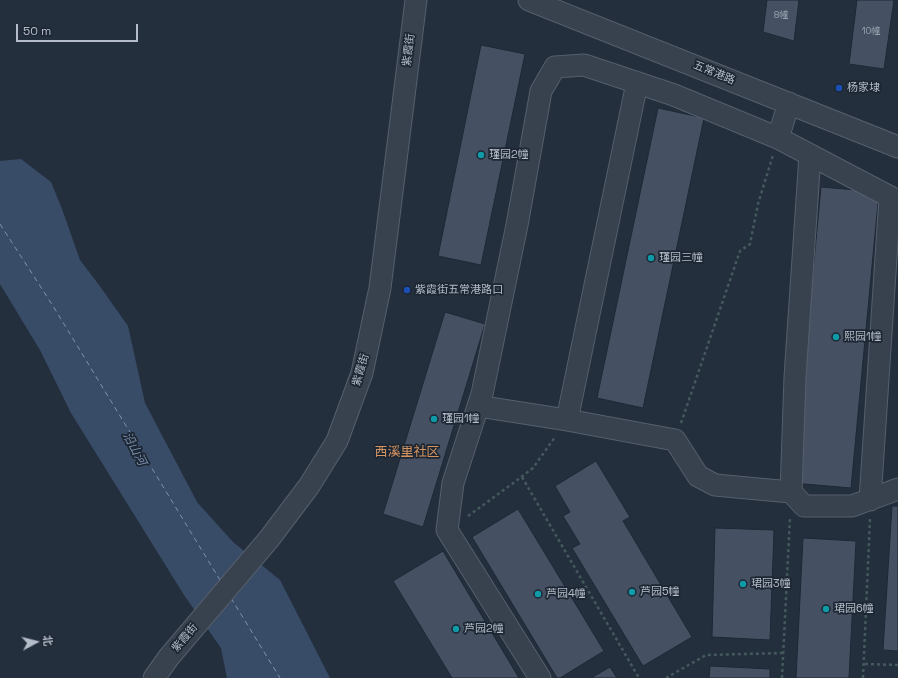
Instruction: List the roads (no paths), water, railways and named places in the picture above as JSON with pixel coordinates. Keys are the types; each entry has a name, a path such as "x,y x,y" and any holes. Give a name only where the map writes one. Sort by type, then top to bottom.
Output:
{"street":[{"name":"紫霞街","path":"154,678 169,657 269,539 309,486 337,441 362,373 380,288 416,0"},
{"name":"五常港路","path":"529,0 898,147"},
{"path":"540,678 448,530 453,483 482,394 517,225 541,91 556,67 584,65 674,95 778,138 894,199 870,500"},
{"path":"567,420 637,83"},
{"path":"778,138 789,103"},
{"path":"791,492 795,377 810,155"},
{"path":"478,406 567,420 675,440 698,476 715,485 791,492 804,506 852,506 898,489"}],"water":[{"name":"沿山河","path":"21,159 51,182 80,260 128,326 145,403 197,502 233,542 280,580 330,678 227,678 221,648 184,595 71,413 40,350 0,284 0,161"}],"place":[{"name":"杨家埭","path":"839,88"},
{"name":"瑾园2幢","path":"481,155"},
{"name":"瑾园三幢","path":"651,258"},
{"name":"紫霞街五常港路口","path":"407,290"},
{"name":"熙园1幢","path":"836,337"},
{"name":"瑾园1幢","path":"434,419"},
{"name":"珺园3幢","path":"743,584"},
{"name":"芦园5幢","path":"632,592"},
{"name":"芦园4幢","path":"538,594"},
{"name":"珺园6幢","path":"826,609"},
{"name":"芦园2幢","path":"456,629"}],"district":[{"name":"西溪里社区","path":"407,452"}]}
